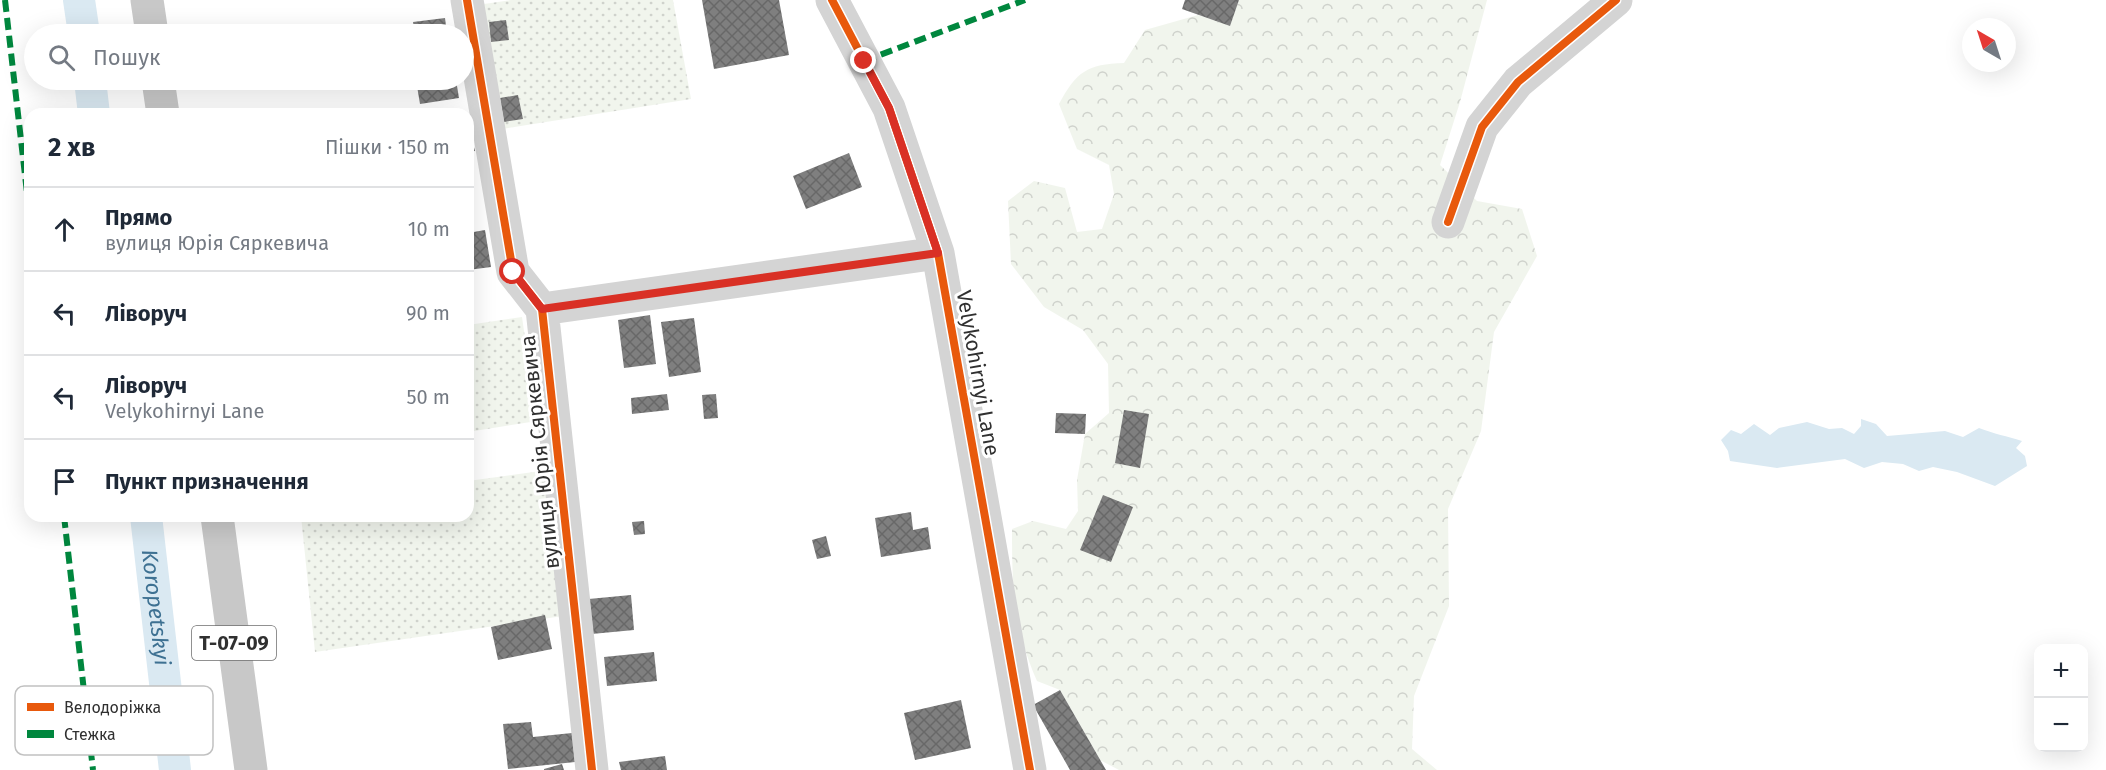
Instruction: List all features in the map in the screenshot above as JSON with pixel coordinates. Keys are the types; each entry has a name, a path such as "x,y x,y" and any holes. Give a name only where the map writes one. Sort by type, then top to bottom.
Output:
{"main road":[{"path":"147,0 151,24"},
{"path":"159,90 162,108"},
{"name":"Т-07-09","path":"218,522 251,770"}],"street":[{"name":"вулиця Юрія Сяркевича","path":"467,0 471,24"},
{"name":"Velykohirnyi Lane","path":"832,0 889,108 938,253 1030,770"},
{"path":"1448,222 1482,127 1518,82 1616,0"},
{"name":"вулиця Юрія Сяркевича","path":"474,41 513,272 542,309 592,770"},
{"path":"542,309 938,253"}],"green space":[{"path":"511,0 673,0 691,99 496,130 477,5"},
{"path":"1239,0 1487,0 1460,102 1440,165 1477,201 1522,209 1537,256 1494,332 1481,431 1448,509 1449,606 1414,696 1412,749 1437,770 1119,770 1100,760 1060,690 1037,681 1023,642 1014,588 1012,529 1033,521 1066,529 1078,511 1077,480 1085,434 1109,413 1108,364 1083,330 1044,307 1011,264 1008,201 1034,181 1065,188 1077,232 1102,229 1114,194 1109,165 1077,149 1059,104 1065,93 1077,77 1084,72 1101,65 1124,63 1145,30 1198,15 1230,25"},
{"path":"522,317 537,421 474,431 474,324"},
{"path":"548,470 563,616 315,652 302,522 474,522 474,480"}],"shaded area":[{"path":"1861,419 1876,424 1887,436 1945,431 1963,437 1979,428 2022,441 2016,448 2025,456 2027,466 1995,486 1957,472 1933,467 1919,471 1903,464 1882,462 1864,468 1845,459 1777,468 1730,461 1728,451 1721,440 1731,430 1741,434 1754,424 1770,435 1779,428 1807,422 1829,429 1842,428 1854,434 1861,426"}],"building":[{"path":"702,0 779,0 789,55 714,69"},
{"path":"1185,0 1239,0 1230,26 1182,9"},
{"path":"445,18 446,24 413,24 413,22"},
{"path":"506,20 509,40 491,42 489,22"},
{"path":"418,90 458,90 459,98 420,104"},
{"path":"518,95 523,119 504,122 500,98"},
{"path":"849,153 862,187 806,209 793,176"},
{"path":"485,230 491,267 474,269 474,232"},
{"path":"650,315 656,364 624,368 618,320"},
{"path":"694,318 701,372 669,377 661,322"},
{"path":"667,394 669,410 632,414 631,398"},
{"path":"716,394 718,418 704,419 702,395"},
{"path":"1124,410 1149,414 1140,468 1115,463"},
{"path":"1056,413 1086,414 1085,434 1055,433"},
{"path":"1103,495 1133,507 1111,562 1080,550"},
{"path":"911,512 913,530 928,527 931,549 881,557 875,518"},
{"path":"644,521 645,534 634,535 632,522"},
{"path":"826,536 831,556 817,559 812,540"},
{"path":"631,595 634,630 581,635 578,600"},
{"path":"545,615 552,649 498,660 491,627"},
{"path":"654,652 657,681 607,686 604,657"},
{"path":"1060,690 1106,770 1070,770 1033,705"},
{"path":"961,700 971,748 915,760 904,713"},
{"path":"531,722 533,737 572,733 575,762 508,769 503,724"},
{"path":"665,756 667,770 621,770 619,762"},
{"path":"562,764 564,770 544,770 544,769"}],"waterway":[{"name":"Koropetskyi","path":"79,0 83,24"},
{"name":"Koropetskyi","path":"91,90 93,108"},
{"name":"Koropetskyi","path":"147,522 165,686"},
{"name":"Koropetskyi","path":"173,755 175,770"}],"marked path":[{"path":"5,0 24,166"},
{"path":"864,61 1025,0"},
{"path":"65,522 83,686"},
{"path":"91,755 93,770"}],"cycle path":[{"path":"467,0 471,24"},
{"path":"832,0 889,108 938,253 1030,770"},
{"path":"1448,222 1482,127 1518,82 1616,0"},
{"path":"474,41 513,272 542,309 592,770"}],"route":[{"path":"513,272 542,309 938,253 889,108 864,61"}]}
